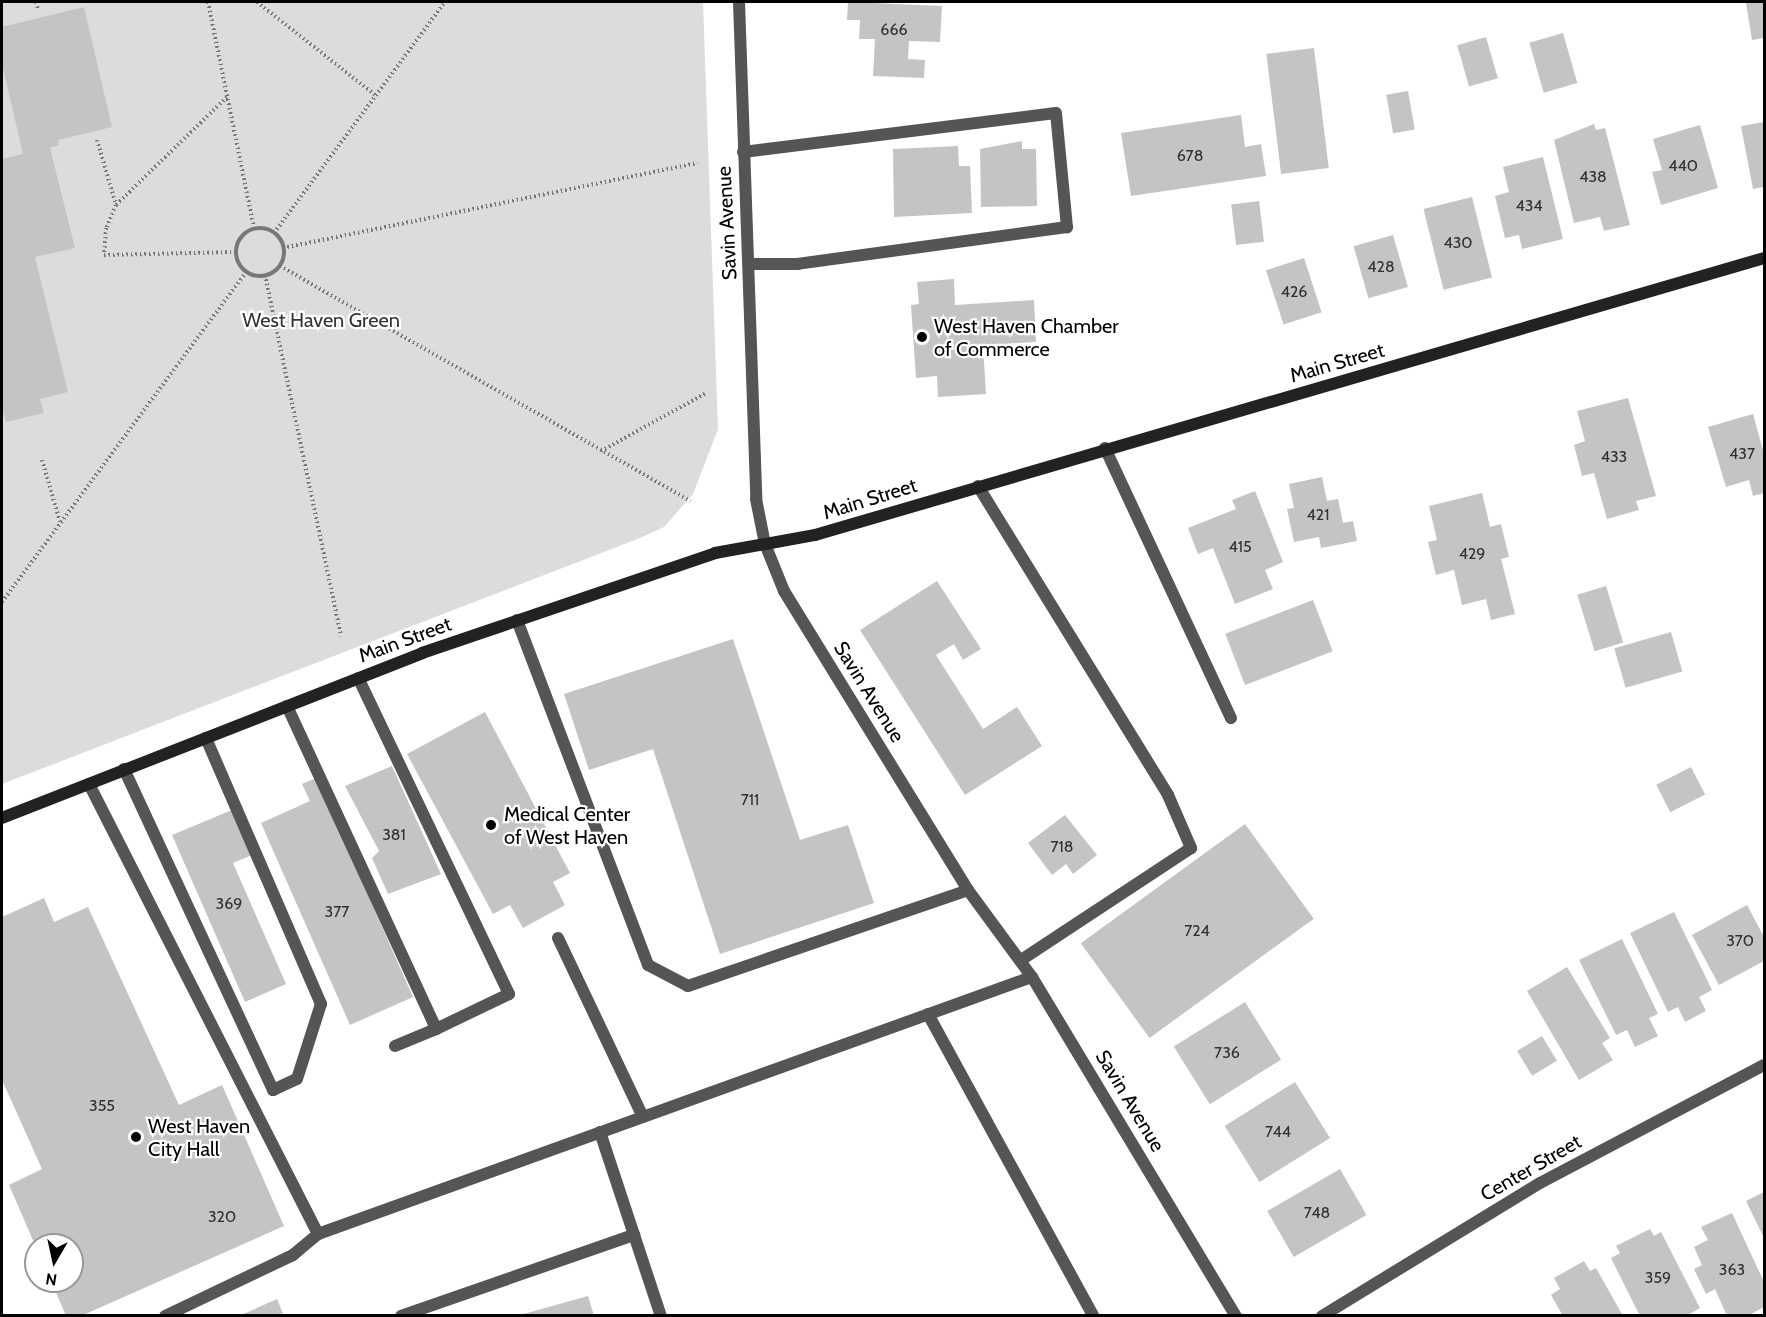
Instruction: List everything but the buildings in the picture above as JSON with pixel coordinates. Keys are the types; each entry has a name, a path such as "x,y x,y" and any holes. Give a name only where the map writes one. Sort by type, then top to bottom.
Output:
{"main road":[{"name":"Main Street","path":"2,818 358,678 517,620 715,553 815,536 1105,448 1764,258"}],"street":[{"name":"Savin Avenue","path":"738,2 756,500 765,544 784,591 968,890 1032,977 1236,1316"},
{"path":"743,152 1056,113 1067,227 798,264 749,264"},
{"path":"1105,448 1231,718"},
{"path":"978,486 1006,540 1168,795 1191,848 1021,960"},
{"path":"517,620 648,965 688,986 968,890"},
{"path":"358,678 509,994 395,1046"},
{"path":"287,706 436,1029"},
{"path":"124,769 273,1090 297,1079 321,1004 206,738"},
{"path":"89,784 318,1234"},
{"path":"558,938 643,1118"},
{"path":"165,1316 293,1255 318,1234 1032,977"},
{"path":"928,1014 1093,1316"},
{"name":"Center Street","path":"1322,1316 1540,1183 1764,1065"},
{"path":"600,1132 661,1316"},
{"path":"401,1316 634,1235"}],"path":[{"path":"36,2 38,10"},
{"path":"208,2 254,229"},
{"path":"257,2 375,95"},
{"path":"274,233 445,2"},
{"path":"227,96 116,205 106,228 104,255 236,252"},
{"path":"97,140 116,205"},
{"path":"283,248 697,163"},
{"path":"236,252 245,233 254,229 274,233 283,248 280,266 265,275 246,272"},
{"path":"236,252 246,272"},
{"path":"280,266 690,501"},
{"path":"2,602 246,272"},
{"path":"265,275 341,636"},
{"path":"601,451 706,393"},
{"path":"42,460 60,522"}],"green space":[{"name":"West Haven Green","path":"2,2 703,2 718,429 693,494 664,527 640,538 2,784"}],"place":[{"name":"West Haven Chamber of Commerce","path":"922,337"},
{"name":"Medical Center of West Haven","path":"491,825"},
{"name":"West Haven City Hall","path":"136,1137"}]}
